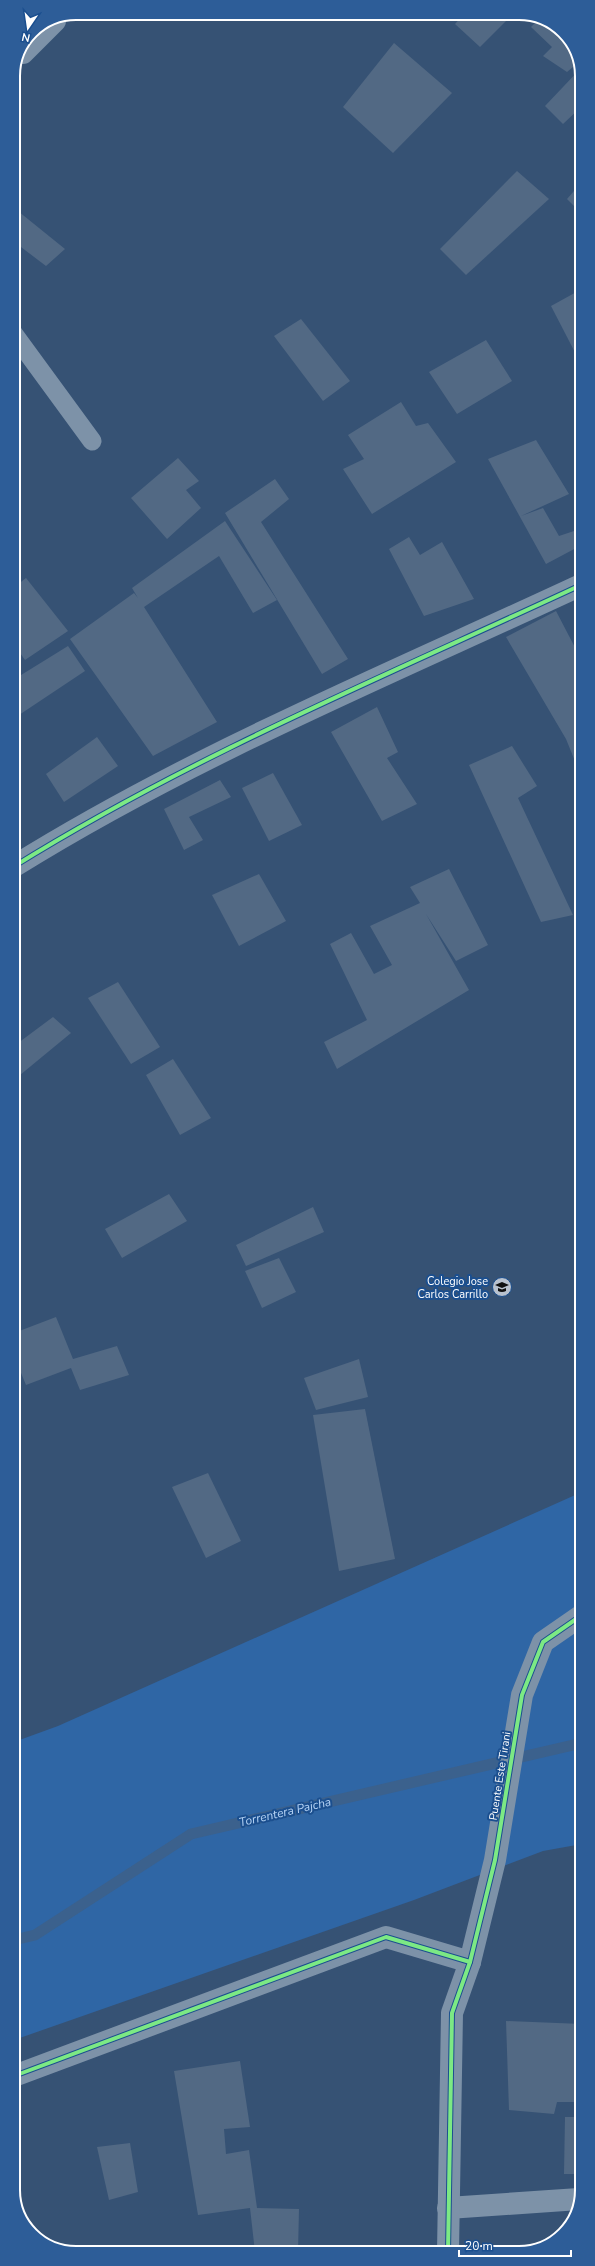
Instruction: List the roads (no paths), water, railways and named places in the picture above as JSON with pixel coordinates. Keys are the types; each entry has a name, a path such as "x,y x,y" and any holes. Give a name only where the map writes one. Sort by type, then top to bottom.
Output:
{"street":[{"path":"28,46 51,26"},
{"path":"20,863 81,825 210,757 575,588"},
{"name":"Puente Este Tirani","path":"448,2246 452,2013 470,1962 495,1860 522,1695 543,1642 575,1620"},
{"path":"20,2074 386,1937 470,1962"},
{"path":"448,2208 574,2199"}],"lane":[{"path":"20,343 92,441"}],"waterway":[{"name":"Torrentera Pajcha","path":"20,1939 35,1935 191,1834 575,1745"}],"place":[{"name":"Colegio Jose Carlos Carrillo","path":"502,1287"}]}
